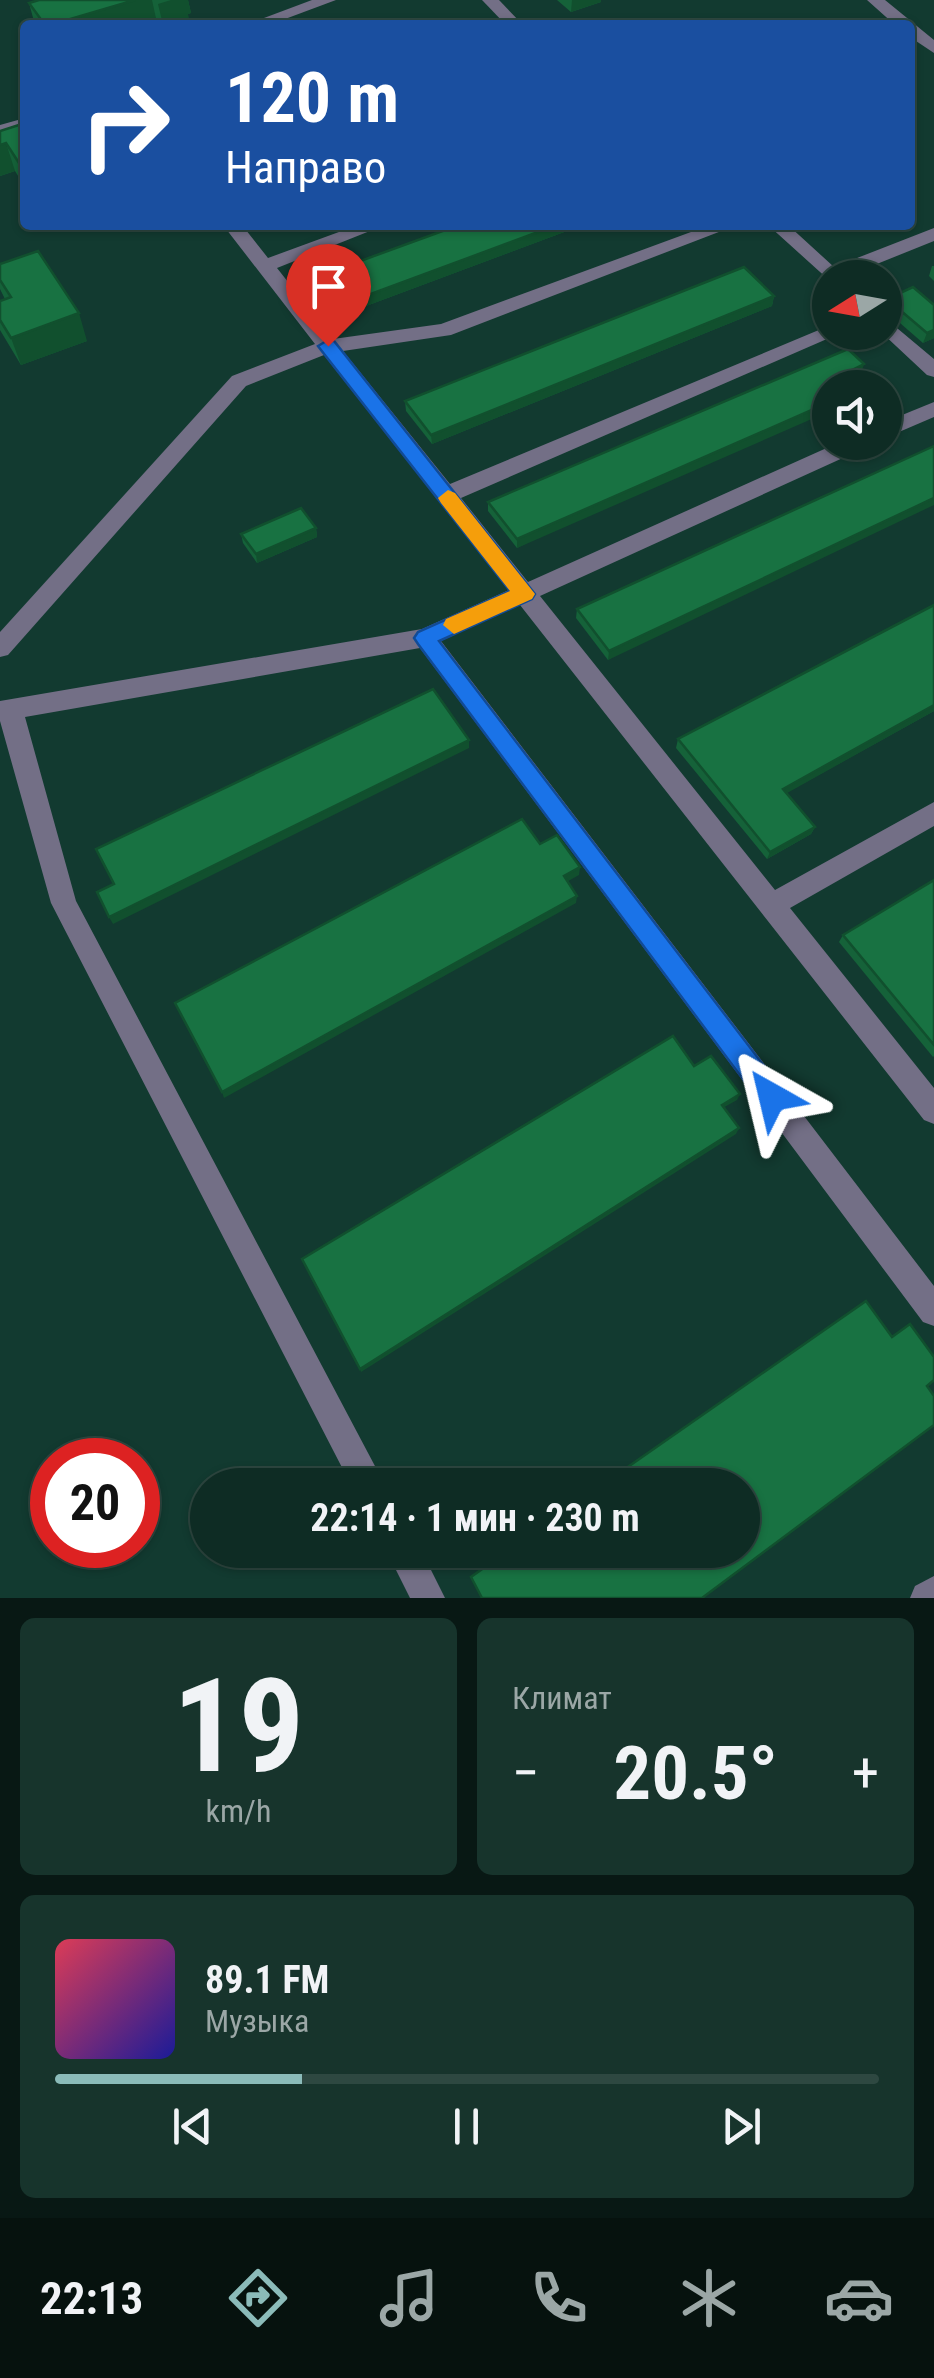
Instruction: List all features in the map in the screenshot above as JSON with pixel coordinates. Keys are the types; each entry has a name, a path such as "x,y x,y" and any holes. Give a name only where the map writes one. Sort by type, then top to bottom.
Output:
{"lane":[{"path":"267,20 328,0"},
{"path":"490,0 511,20"},
{"path":"875,0 899,20"},
{"path":"236,230 934,1110"},
{"path":"264,266 362,230"},
{"path":"0,648 239,381 328,346 444,330 714,230"},
{"path":"782,230 815,260"},
{"path":"871,260 934,234"},
{"path":"446,496 812,341"},
{"path":"902,341 934,370"},
{"path":"902,424 934,410"},
{"path":"359,1468 64,903 5,710 425,638 820,460"},
{"path":"425,638 934,1310"},
{"path":"772,905 934,813"},
{"path":"412,1568 428,1598"},
{"path":"927,1598 934,1592"}],"building":[{"path":"135,0 67,20 41,20 29,3"},
{"path":"20,125 20,163 6,143 0,145 0,131"},
{"path":"445,230 544,230 333,308 311,279"},
{"path":"38,251 79,313 11,338 0,320 0,301 11,297 0,280 0,264"},
{"path":"744,267 774,296 431,435 405,401"},
{"path":"913,287 934,305 934,330 927,333 902,312 902,292"},
{"path":"846,350 864,364 852,370 812,370 812,410 517,539 488,502"},
{"path":"934,446 934,498 609,651 577,609"},
{"path":"301,508 316,528 256,554 241,534"},
{"path":"934,605 934,705 783,789 815,827 770,852 678,739"},
{"path":"433,689 469,740 109,917 97,892 114,884 96,849"},
{"path":"522,819 540,844 557,835 580,867 564,876 577,896 222,1092 175,1003"},
{"path":"934,880 934,1045 843,935"},
{"path":"673,1036 694,1066 711,1056 740,1094 722,1105 739,1128 360,1369 302,1259"},
{"path":"866,1301 892,1337 910,1324 934,1357 934,1380 927,1386 934,1396 934,1425 760,1555 760,1468 626,1468"},
{"path":"484,1568 742,1568 702,1598 482,1598 471,1577"}],"slow traffic":[{"path":"448,498 524,594 454,625"}],"route":[{"path":"328,346 524,594 425,638 772,1097"}]}
